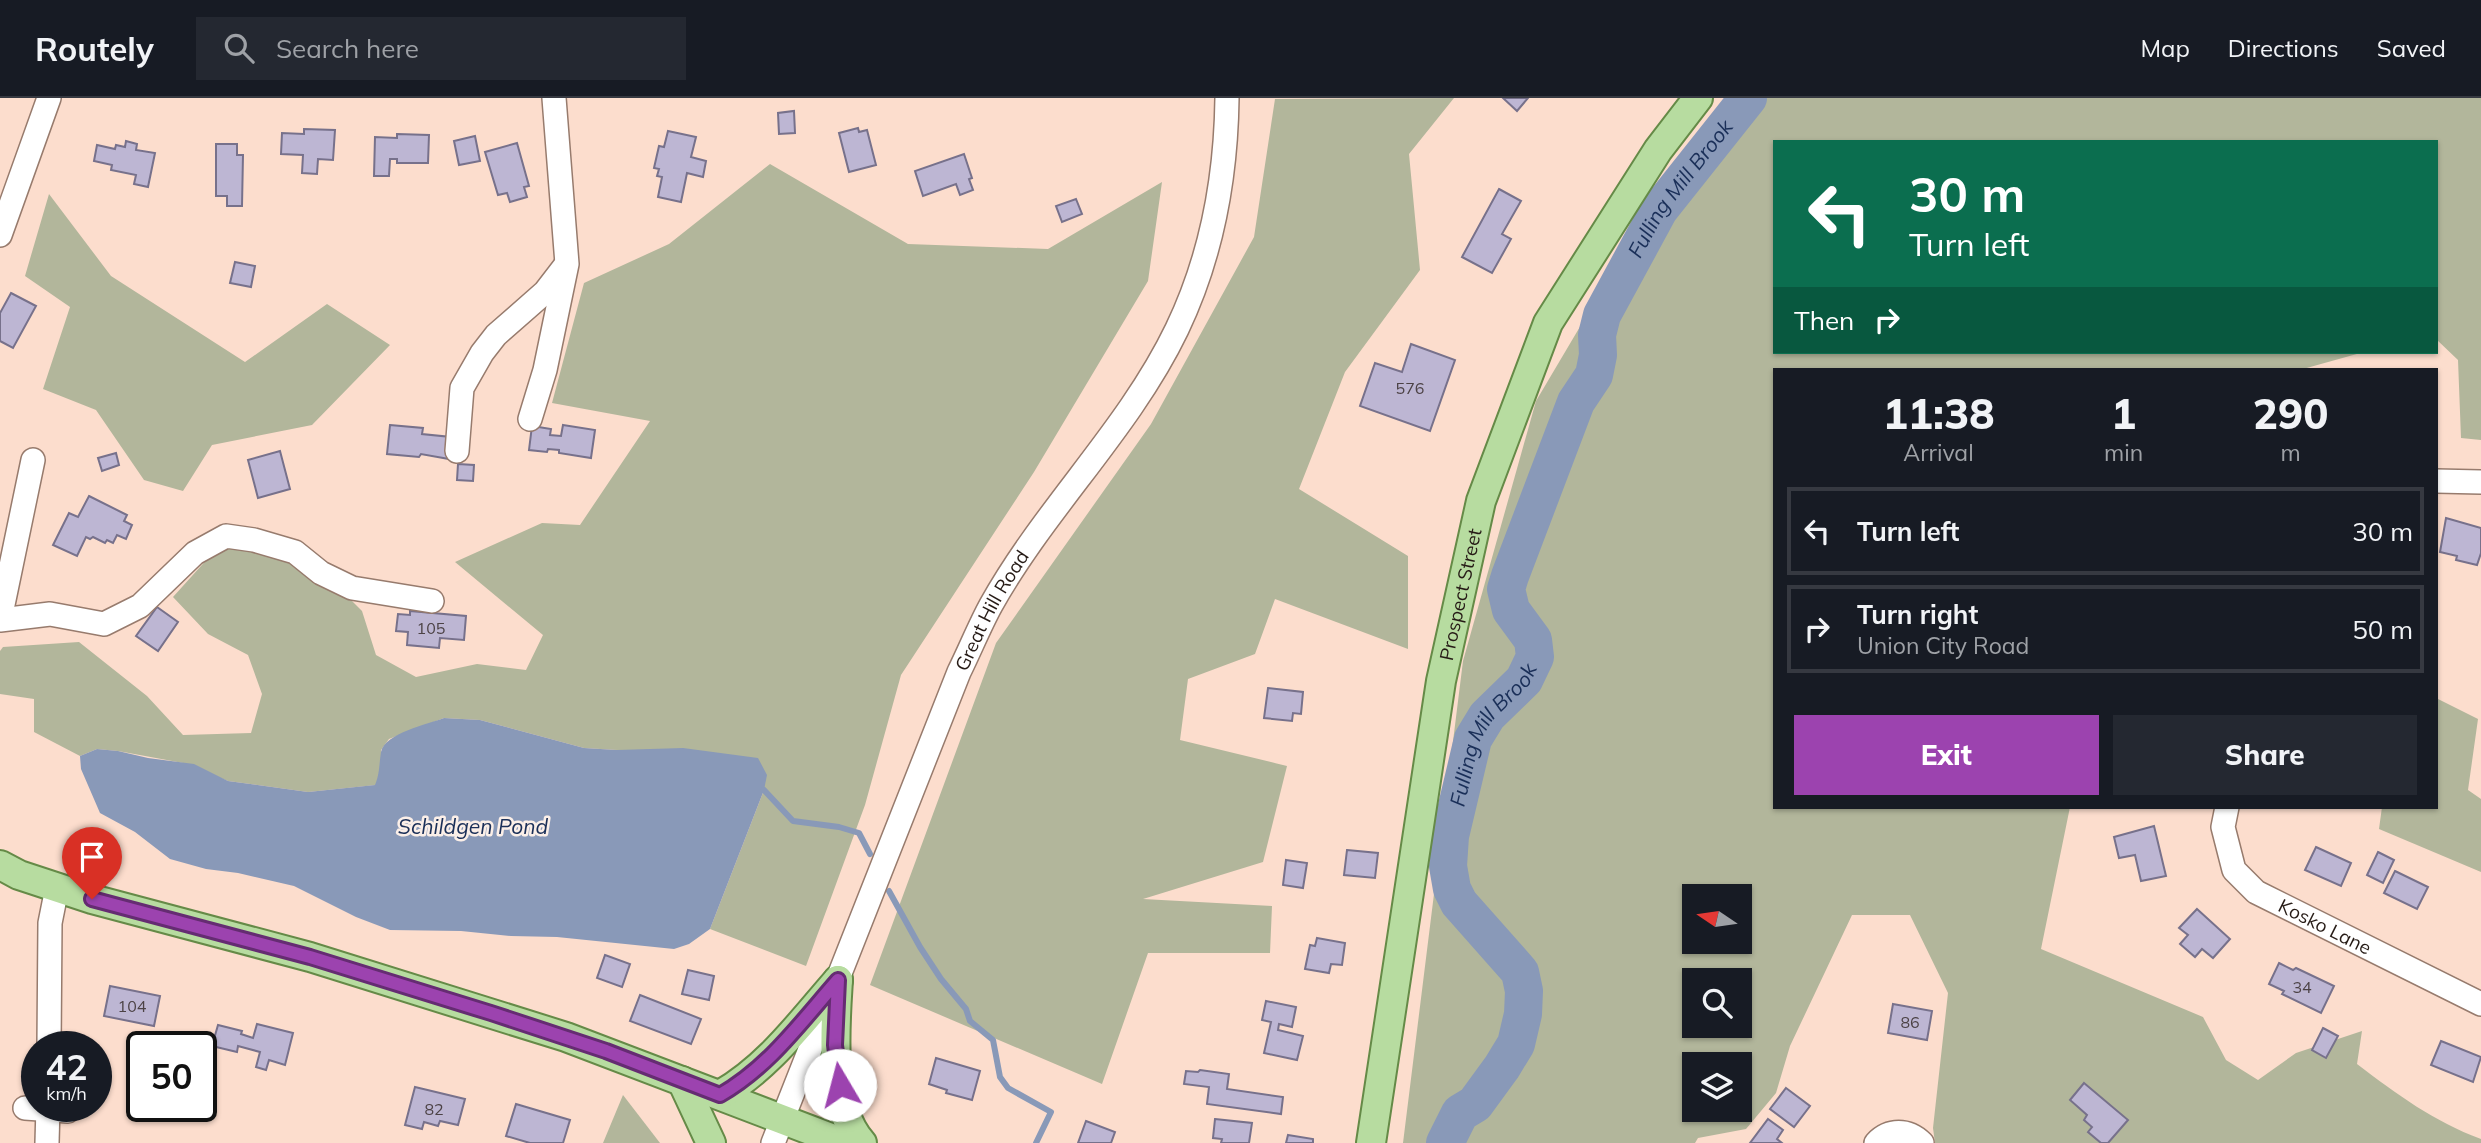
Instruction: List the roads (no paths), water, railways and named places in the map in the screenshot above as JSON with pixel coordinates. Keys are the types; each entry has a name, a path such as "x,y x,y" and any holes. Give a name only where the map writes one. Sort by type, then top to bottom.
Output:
{"main road":[{"name":"Prospect Street","path":"1371,1143 1441,681 1481,501 1548,323 1658,149 1698,98"},
{"path":"0,864 19,875 57,888 310,957 606,1051 720,1095 777,1131 844,1143"},
{"path":"720,1095 749,1077 771,1056 838,980"},
{"path":"838,980 835,1045 843,1105 855,1135 862,1143"},
{"path":"682,1081 711,1143"}],"street":[{"path":"0,235 49,98"},
{"path":"530,419 545,370 567,264 554,98"},
{"name":"Great Hill Road","path":"777,1131 959,672 991,605 1031,544 1144,389 1177,329 1198,280 1214,225 1223,175 1227,98"},
{"path":"457,451 463,387 482,352 496,335 545,292 567,264"},
{"path":"33,460 0,620 50,614 104,625 140,606 195,553 226,536 254,540 295,552 321,573 352,588 432,601"},
{"path":"2438,481 2481,482"},
{"name":"Kosko Lane","path":"2227,809 2223,827 2234,870 2256,892 2481,1004"},
{"path":"49,1031 50,923 57,888"},
{"path":"47,1122 47,1143"},
{"path":"1876,1143 1888,1134 1898,1132 1908,1133 1922,1143"}],"water":[{"name":"Schildgen Pond","path":"444,718 480,720 584,748 683,748 758,758 767,775 764,790 710,929 689,944 674,949 557,937 390,930 356,917 294,886 238,873 206,869 170,859 135,832 100,813 81,769 80,756 97,749 194,764 228,781 308,792 375,785 384,745 398,734"}],"waterway":[{"name":"Fulling Mill Brook","path":"1445,1143 1460,1113 1475,1104 1516,1044 1523,1014 1524,991 1520,972 1459,903 1452,889 1448,866 1450,836 1473,739 1487,716 1524,680 1535,657 1533,640 1511,610 1506,589 1576,402 1594,375 1598,355 1597,335 1602,315 1659,210 1748,98"},
{"path":"764,790 793,821 839,827 859,833 870,854"},
{"path":"889,891 920,947 941,979 966,1009 970,1021 993,1040 1000,1077 1008,1088 1051,1112 1036,1143"}]}
